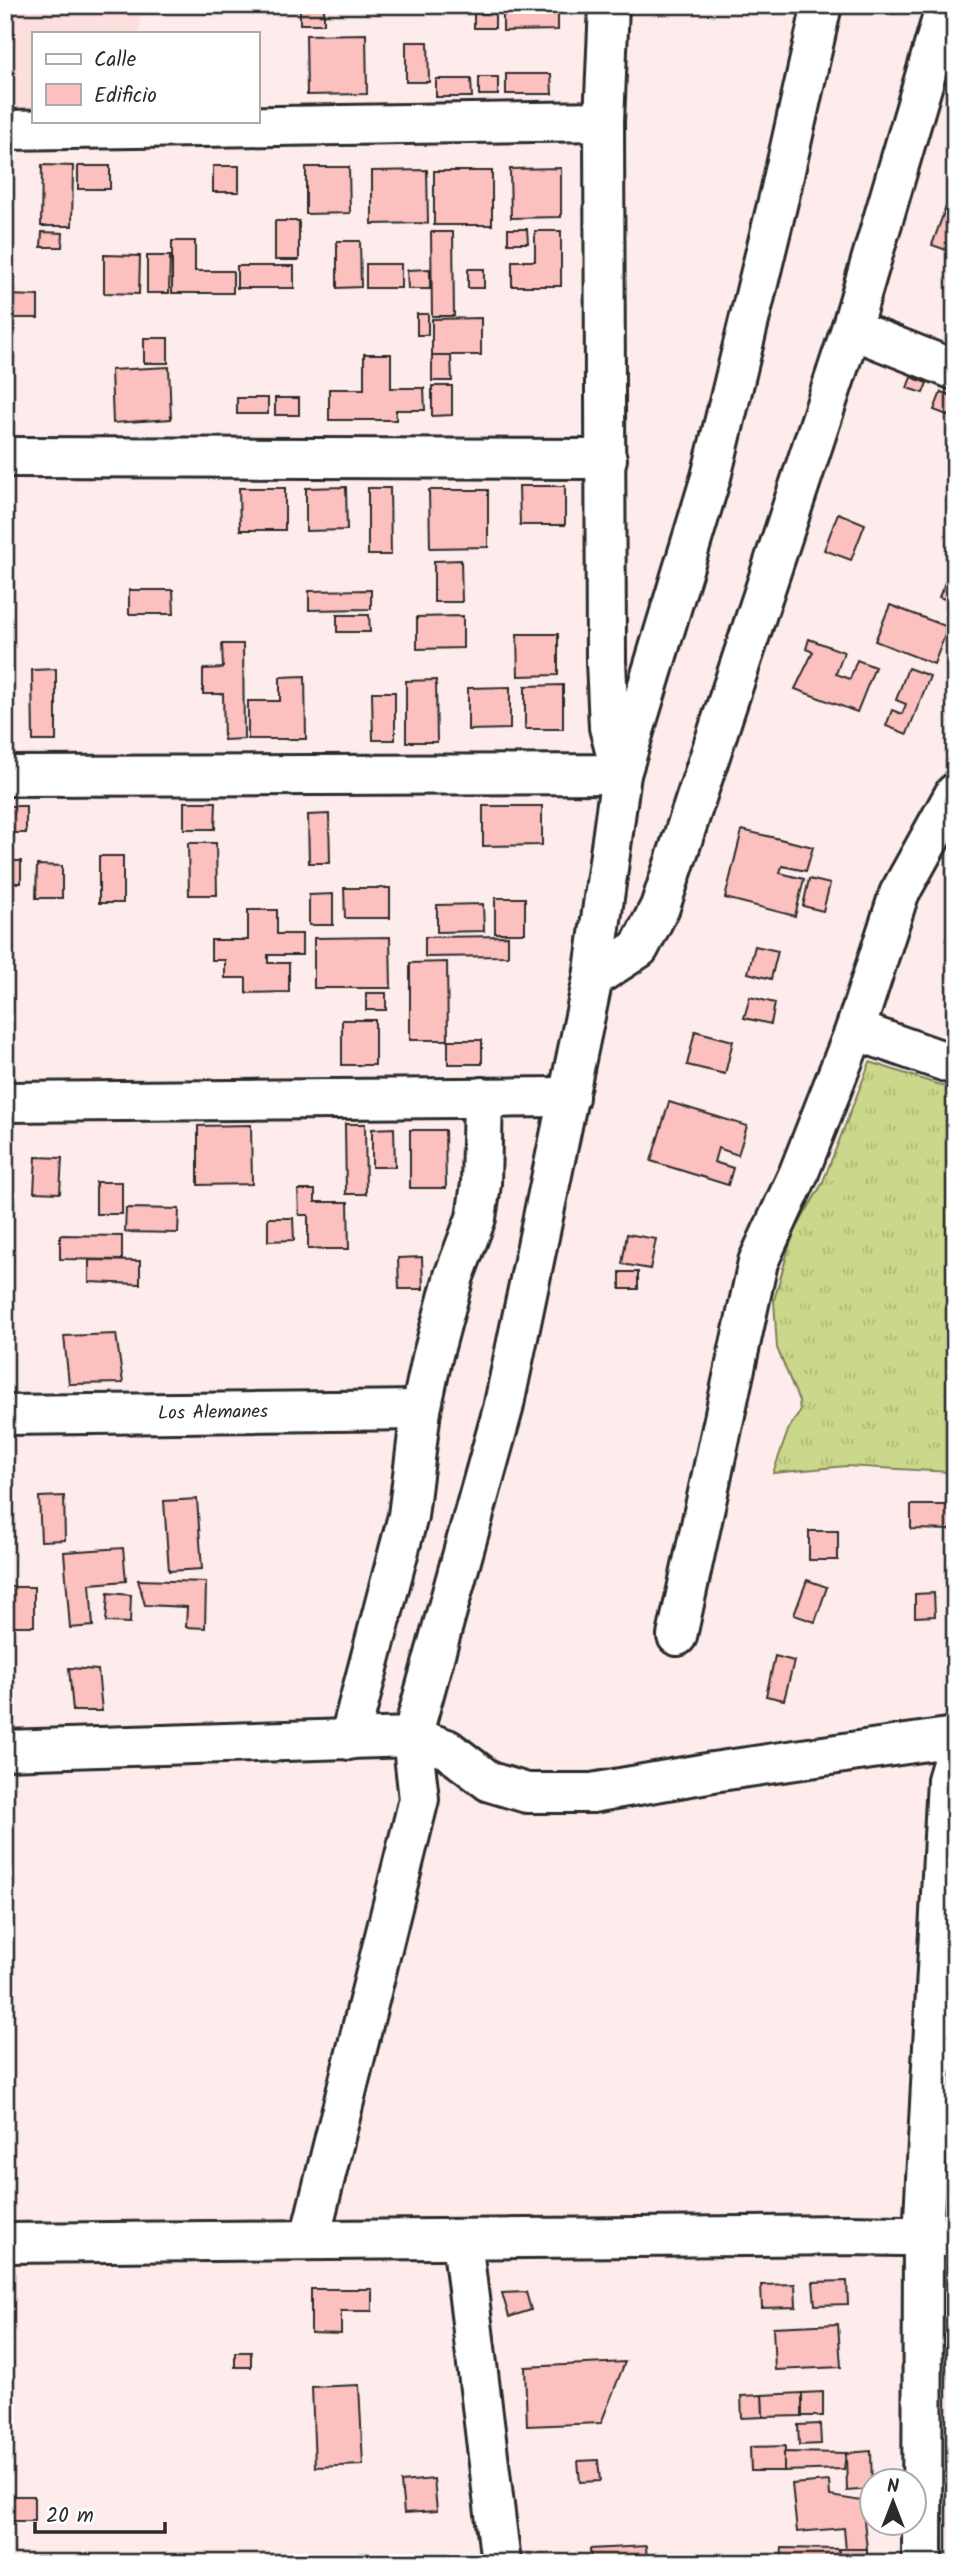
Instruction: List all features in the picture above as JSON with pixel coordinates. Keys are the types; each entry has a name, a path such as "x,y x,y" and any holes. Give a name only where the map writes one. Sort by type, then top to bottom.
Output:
{"street":[{"path":"608,5 604,121 609,727 621,774"},
{"path":"310,2238 419,1799 412,1737 503,1409 593,978 621,774 711,477 780,193 822,5"},
{"path":"593,978 639,948 660,907 851,329 947,19"},
{"path":"5,130 604,121"},
{"path":"851,329 955,370"},
{"path":"5,457 607,459"},
{"path":"5,776 621,774"},
{"path":"677,1636 758,1262 797,1175 855,1030 899,894 955,793"},
{"path":"855,1030 955,1065"},
{"path":"349,1740 408,1516 421,1410 454,1276 476,1218 481,1184 483,1097"},
{"path":"5,1102 569,1097"},
{"name":"Los Alemanes","path":"5,1415 421,1410"},
{"path":"5,1750 412,1737 447,1749 490,1782 527,1793 592,1793 727,1770 955,1737"},
{"path":"922,2563 939,2237 947,1780 955,1753"},
{"path":"5,2243 310,2238 462,2240 849,2235 939,2237"},
{"path":"462,2240 501,2563"}],"shaded area":[{"path":"5,5 140,5 140,32 32,32 32,107 5,108"}],"green space":[{"path":"870,1062 955,1090 955,1461 950,1472 846,1466 773,1473 789,1428 800,1412 799,1401 777,1348 774,1300 793,1234 822,1184"}],"building":[{"path":"300,5 324,5 324,24 300,24"},
{"path":"558,9 558,30 503,31 503,10"},
{"path":"474,13 495,13 495,28 474,28"},
{"path":"366,34 367,94 307,95 306,35"},
{"path":"406,42 428,42 429,82 406,82"},
{"path":"506,74 551,74 552,94 506,94"},
{"path":"479,77 498,77 498,95 479,95"},
{"path":"436,79 471,79 472,97 436,97"},
{"path":"42,165 73,166 72,226 41,226"},
{"path":"78,166 110,166 110,189 78,189"},
{"path":"213,166 239,166 239,192 213,192"},
{"path":"306,167 349,167 350,213 306,214"},
{"path":"561,168 561,217 511,218 510,169"},
{"path":"427,170 428,223 372,224 372,171"},
{"path":"434,171 492,171 492,225 434,225"},
{"path":"950,196 955,197 955,253 932,245"},
{"path":"275,221 299,221 299,260 275,260"},
{"path":"508,229 527,229 528,243 508,243"},
{"path":"535,231 561,231 561,286 512,286 512,261 535,261"},
{"path":"42,232 63,233 62,247 41,247"},
{"path":"431,232 453,232 454,316 432,316"},
{"path":"172,241 195,241 195,271 233,271 233,293 172,293"},
{"path":"337,241 360,241 361,287 337,288"},
{"path":"104,255 140,256 139,294 104,293"},
{"path":"147,256 170,256 169,293 147,293"},
{"path":"366,264 401,264 401,288 366,288"},
{"path":"237,266 294,266 294,288 237,288"},
{"path":"430,269 430,289 408,289 407,270"},
{"path":"468,269 484,269 484,288 468,288"},
{"path":"5,295 38,296 38,318 5,318"},
{"path":"417,314 428,314 428,335 417,335"},
{"path":"481,318 481,355 432,355 432,319"},
{"path":"144,338 168,338 168,363 144,363"},
{"path":"364,354 391,354 391,388 424,388 425,410 396,410 396,420 329,420 329,389 364,389"},
{"path":"432,356 451,356 452,381 432,381"},
{"path":"169,367 171,419 113,423 111,370"},
{"path":"911,377 927,383 923,393 907,388"},
{"path":"432,386 452,386 452,415 432,416"},
{"path":"941,392 955,397 955,418 934,410"},
{"path":"237,398 268,398 268,414 237,414"},
{"path":"275,398 299,398 299,415 275,415"},
{"path":"519,486 565,486 565,525 520,525"},
{"path":"346,487 347,530 306,531 306,488"},
{"path":"239,488 285,488 285,530 240,530"},
{"path":"368,488 390,488 391,555 368,555"},
{"path":"429,490 488,490 488,547 430,548"},
{"path":"838,513 865,524 851,560 824,550"},
{"path":"461,560 462,602 434,602 434,561"},
{"path":"946,580 955,583 955,603 939,597"},
{"path":"129,590 173,590 174,614 129,614"},
{"path":"371,590 371,609 309,610 309,591"},
{"path":"890,605 948,627 934,664 875,641"},
{"path":"337,615 369,615 370,632 337,632"},
{"path":"463,616 463,648 417,649 417,617"},
{"path":"517,634 558,634 558,675 518,676"},
{"path":"809,639 844,652 836,674 850,679 857,660 875,667 857,712 795,689 813,652 806,649"},
{"path":"222,644 243,644 244,739 224,740 223,694 203,694 203,669 223,668"},
{"path":"908,668 930,676 907,734 886,726 892,710 902,714 906,704 896,700"},
{"path":"56,669 56,741 33,741 32,670"},
{"path":"305,676 306,739 248,739 248,701 280,701 280,677"},
{"path":"436,680 437,742 406,742 406,681"},
{"path":"563,685 563,729 525,729 525,686"},
{"path":"510,687 510,729 468,730 468,688"},
{"path":"372,692 395,692 395,740 373,740"},
{"path":"184,802 216,802 215,829 184,829"},
{"path":"5,806 26,806 26,833 5,833"},
{"path":"483,806 542,806 542,845 483,846"},
{"path":"329,814 330,863 309,863 308,815"},
{"path":"742,830 813,847 806,871 782,866 780,873 804,879 795,916 725,898"},
{"path":"188,843 216,843 217,895 189,895"},
{"path":"99,856 123,856 123,903 99,903"},
{"path":"5,861 21,861 21,883 5,883"},
{"path":"37,865 62,866 62,898 36,898"},
{"path":"809,879 830,884 823,911 803,906"},
{"path":"344,888 390,888 390,918 345,918"},
{"path":"333,894 333,925 309,925 309,895"},
{"path":"495,898 525,898 525,933 495,933"},
{"path":"483,904 484,931 437,932 437,905"},
{"path":"248,910 277,910 277,934 302,934 302,955 268,955 268,963 289,963 289,992 246,993 246,978 225,978 225,960 211,960 211,940 248,940"},
{"path":"508,936 508,956 425,957 425,937"},
{"path":"390,937 391,988 314,988 314,938"},
{"path":"755,946 778,951 771,979 748,973"},
{"path":"447,962 448,1040 410,1040 410,963"},
{"path":"366,993 386,993 386,1010 366,1010"},
{"path":"750,997 775,1003 771,1024 744,1018"},
{"path":"342,1020 375,1020 375,1065 342,1065"},
{"path":"695,1031 733,1041 725,1074 687,1065"},
{"path":"448,1040 482,1040 482,1064 448,1064"},
{"path":"669,1102 747,1126 738,1155 718,1148 714,1162 733,1168 728,1185 651,1161"},
{"path":"345,1124 365,1124 366,1194 346,1194"},
{"path":"251,1125 252,1184 198,1185 198,1126"},
{"path":"394,1128 395,1167 372,1167 372,1129"},
{"path":"410,1130 445,1130 446,1188 410,1188"},
{"path":"36,1157 62,1158 60,1193 34,1192"},
{"path":"96,1182 122,1182 122,1214 96,1214"},
{"path":"298,1190 315,1190 315,1202 348,1202 349,1249 308,1249 308,1215 299,1215"},
{"path":"126,1208 179,1209 178,1233 125,1232"},
{"path":"268,1218 293,1218 294,1240 268,1241"},
{"path":"627,1234 656,1239 650,1269 622,1264"},
{"path":"60,1235 122,1236 122,1260 60,1259"},
{"path":"422,1257 423,1289 399,1289 398,1258"},
{"path":"89,1260 140,1261 140,1284 89,1282"},
{"path":"620,1272 638,1272 638,1289 620,1289"},
{"path":"116,1334 123,1383 69,1384 64,1336"},
{"path":"64,1496 65,1540 41,1541 39,1497"},
{"path":"197,1499 202,1569 169,1571 164,1501"},
{"path":"911,1505 955,1505 955,1530 911,1529"},
{"path":"809,1531 838,1531 838,1560 809,1560"},
{"path":"123,1548 126,1581 90,1584 93,1626 70,1628 64,1552"},
{"path":"138,1580 206,1582 205,1628 186,1627 187,1607 145,1605"},
{"path":"807,1580 827,1587 815,1622 794,1615"},
{"path":"7,1587 34,1587 34,1626 7,1626"},
{"path":"108,1593 131,1595 130,1623 106,1622"},
{"path":"934,1593 935,1616 915,1617 915,1594"},
{"path":"5,1640 8,1720 5,1720"},
{"path":"775,1656 794,1661 784,1700 766,1696"},
{"path":"69,1668 98,1670 102,1711 73,1711"},
{"path":"847,2281 848,2304 815,2305 813,2282"},
{"path":"795,2284 796,2307 762,2308 761,2285"},
{"path":"311,2289 372,2289 372,2311 341,2311 341,2334 311,2333"},
{"path":"526,2292 531,2310 509,2317 502,2293"},
{"path":"838,2324 841,2367 775,2370 773,2327"},
{"path":"235,2352 251,2352 251,2367 235,2367"},
{"path":"625,2362 601,2423 527,2426 525,2367"},
{"path":"359,2385 363,2465 315,2467 312,2387"},
{"path":"823,2392 823,2416 802,2416 802,2393"},
{"path":"802,2393 802,2416 763,2417 762,2395"},
{"path":"762,2395 763,2417 742,2418 741,2396"},
{"path":"820,2424 821,2444 799,2445 798,2425"},
{"path":"785,2446 784,2471 751,2471 750,2447"},
{"path":"871,2451 871,2466 858,2466 858,2490 847,2491 846,2453"},
{"path":"784,2452 846,2453 844,2469 784,2471"},
{"path":"598,2460 600,2481 580,2482 578,2461"},
{"path":"434,2479 437,2511 404,2513 401,2482"},
{"path":"829,2481 830,2496 858,2500 858,2536 866,2536 867,2549 846,2551 844,2528 797,2532 792,2484"},
{"path":"5,2496 34,2496 34,2521 5,2521"},
{"path":"646,2546 647,2563 591,2563 590,2549"},
{"path":"782,2548 839,2549 838,2563 781,2563"},
{"path":"839,2549 867,2549 867,2563 838,2563"}]}
